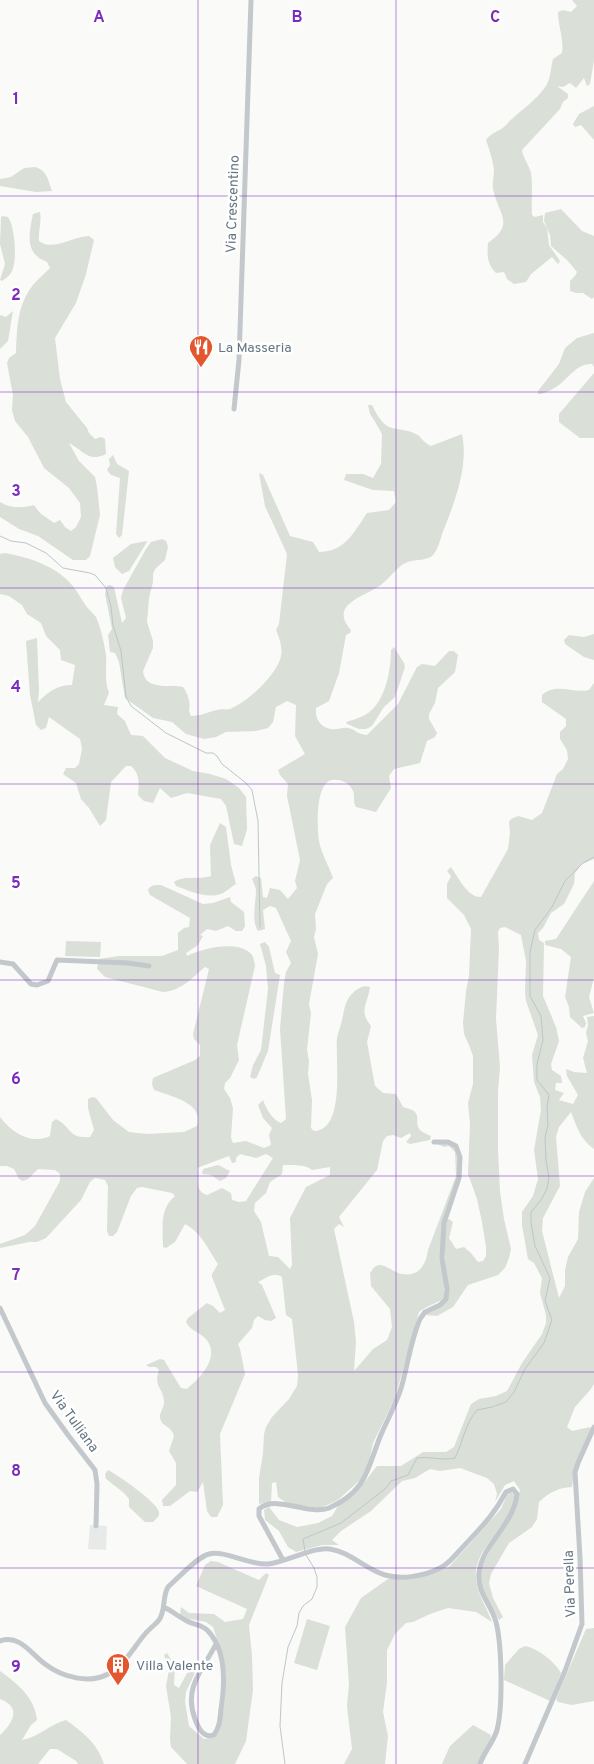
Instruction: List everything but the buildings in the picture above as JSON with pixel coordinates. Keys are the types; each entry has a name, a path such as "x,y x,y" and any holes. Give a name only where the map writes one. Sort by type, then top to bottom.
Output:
{"street":[{"name":"Via Crescentino","path":"234,408 239,355 251,0"},
{"path":"0,962 13,964 32,984 36,985 48,981 57,960 128,963 149,966"},
{"path":"283,1560 259,1516 259,1509 278,1504 323,1510 344,1499 359,1487 367,1476 380,1436 400,1391 420,1319 425,1312 440,1306 445,1301 447,1288 442,1258 444,1223 458,1185 460,1159 454,1144 445,1141 434,1142"},
{"name":"Via Tulliana","path":"0,1308 47,1406 95,1470 97,1484 96,1526"},
{"name":"Via Perella","path":"525,1764 565,1671 581,1627 582,1594 575,1472 594,1427"},
{"path":"0,1642 10,1640 19,1642 57,1672 78,1678 95,1679 109,1674 124,1661 146,1632 158,1620 164,1607 165,1594 168,1587 206,1555 223,1554 256,1564 268,1564 324,1548 335,1550 378,1572 390,1576 408,1576 431,1572 448,1563 487,1522 498,1508 507,1491 513,1489 516,1491 516,1498 512,1510 484,1555 479,1571 480,1591 494,1617 497,1629 500,1701 497,1732 480,1764"},
{"path":"164,1607 188,1622 206,1629 216,1644 223,1666 224,1692 218,1729 214,1735 210,1736 203,1733 198,1726 190,1697 201,1667 208,1661 216,1644"}],"shaded area":[{"path":"572,0 594,0 594,60 590,84 587,86 584,78 576,88 570,83 563,87 557,86 568,94 568,98 522,150 531,173 532,215 535,217 543,215 549,245 560,261 558,264 552,257 531,274 526,282 514,284 507,279 504,272 496,273 488,259 488,243 501,230 503,218 493,189 494,170 486,140 534,100 548,82 553,59 562,53 558,12 563,10 571,12 577,6"},
{"path":"594,106 594,140 581,125 575,127 573,124 579,114"},
{"path":"35,167 45,173 52,191 36,192 0,186 0,179 11,177 24,168"},
{"path":"561,209 582,231 594,236 594,297 592,299 583,293 570,291 570,281 577,272 551,246 550,235 544,221 545,213"},
{"path":"40,212 39,241 50,245 89,236 94,240 86,274 76,303 55,338 60,379 66,402 95,439 101,437 105,439 106,454 95,457 86,454 69,443 79,461 95,477 97,487 100,515 90,556 86,560 73,560 38,536 19,529 0,517 0,502 8,506 17,507 34,505 40,513 54,523 60,520 71,531 76,527 81,517 80,503 69,488 44,468 28,437 15,421 12,410 13,395 7,363 9,358 16,353 21,309 33,285 50,268 47,262 35,254 31,248 30,229 33,214"},
{"path":"1,217 8,217 12,228 15,253 11,273 2,281 0,280 5,264 0,244"},
{"path":"13,311 8,341 0,349 0,315 6,317"},
{"path":"594,333 594,367 592,364 582,366 555,388 538,394 538,391 559,364 565,348 577,338"},
{"path":"594,373 594,438 580,438 559,422 559,414"},
{"path":"368,405 372,405 386,425 413,432 431,446 462,434 464,459 462,472 439,545 433,555 404,564 382,584 352,601 347,607 344,613 345,621 351,630 346,635 339,673 329,701 316,708 317,719 327,728 348,728 367,735 398,704 417,667 422,664 435,666 449,651 454,651 458,655 455,672 438,688 435,703 429,714 429,719 437,733 435,737 427,741 420,763 394,769 389,776 391,788 376,812 356,807 352,789 346,783 338,780 326,783 320,797 318,807 319,841 333,878 327,884 315,914 316,929 314,937 318,954 309,1004 311,1013 307,1050 312,1100 311,1128 314,1131 324,1128 331,1119 335,1107 337,1092 337,1038 346,1004 356,990 366,986 370,987 364,1011 371,1026 367,1042 375,1086 383,1093 396,1094 403,1107 413,1110 416,1114 420,1130 431,1136 430,1140 410,1144 406,1142 411,1136 410,1133 401,1138 393,1135 387,1136 383,1141 377,1170 339,1217 344,1227 339,1224 334,1229 354,1322 356,1342 354,1371 373,1349 387,1340 392,1327 390,1309 371,1286 370,1273 379,1265 399,1273 413,1274 421,1269 425,1260 456,1176 455,1152 449,1146 444,1147 437,1144 439,1143 453,1145 458,1155 459,1164 456,1184 443,1223 444,1298 419,1312 395,1398 373,1443 369,1462 360,1480 338,1500 321,1508 288,1504 278,1497 276,1482 272,1483 271,1502 259,1504 259,1478 266,1427 297,1386 298,1375 292,1319 286,1315 282,1277 273,1275 258,1282 262,1285 276,1318 271,1321 258,1316 254,1320 252,1328 238,1344 245,1374 220,1434 223,1505 217,1517 211,1517 207,1511 203,1482 197,1492 190,1491 170,1506 163,1506 162,1500 176,1485 176,1463 169,1451 174,1436 160,1418 164,1401 157,1380 159,1370 156,1367 146,1365 160,1359 164,1360 181,1388 187,1389 203,1373 210,1360 210,1346 206,1339 186,1322 188,1318 207,1303 220,1313 225,1310 212,1277 218,1264 196,1232 185,1224 175,1242 166,1248 163,1247 164,1213 166,1207 175,1196 172,1193 142,1187 137,1188 131,1196 117,1232 113,1236 109,1236 107,1231 108,1186 105,1180 95,1178 90,1182 81,1200 46,1238 37,1242 0,1248 0,1244 25,1235 35,1226 60,1181 60,1174 55,1170 38,1169 28,1179 23,1181 19,1179 14,1169 0,1166 0,1117 10,1128 29,1138 36,1139 50,1136 52,1122 56,1119 74,1134 90,1137 94,1130 88,1108 88,1099 92,1097 96,1098 113,1120 129,1132 147,1134 184,1132 197,1126 198,1118 191,1106 177,1098 154,1090 152,1084 153,1078 195,1060 200,1056 200,1045 194,1039 193,1034 209,969 205,967 181,987 163,992 105,977 97,969 99,959 119,956 162,956 178,950 178,933 184,928 189,927 190,918 150,895 149,888 161,885 203,904 213,903 230,897 231,902 244,912 245,926 242,931 236,931 228,926 216,931 207,929 200,935 203,936 198,945 186,953 187,956 202,950 230,946 246,950 254,959 255,966 237,1045 239,1060 230,1078 225,1083 224,1089 230,1098 233,1108 231,1138 233,1143 246,1141 264,1148 271,1145 269,1135 272,1128 263,1118 258,1105 263,1100 272,1117 281,1123 286,1119 280,1029 284,983 286,972 291,963 286,952 291,941 276,908 270,906 263,910 265,929 258,931 254,917 256,889 252,879 256,876 261,878 263,897 267,898 270,888 280,890 288,899 297,888 295,881 300,860 287,796 288,784 278,770 305,754 295,736 296,705 287,701 276,707 273,722 268,728 256,731 226,732 216,737 204,739 186,734 172,722 153,718 125,698 119,662 115,653 110,652 108,635 112,629 105,594 107,586 114,587 122,623 126,618 121,598 123,590 151,542 162,539 166,541 168,547 165,560 155,569 149,598 147,622 153,641 153,648 143,671 145,677 148,682 153,684 183,687 189,699 191,716 219,709 230,709 239,705 268,678 279,663 281,656 276,630 279,624 287,554 265,506 259,473 263,475 290,536 313,542 319,552 336,549 348,540 367,513 389,510 396,502 394,491 373,490 344,480 346,474 363,474 373,478 381,464 382,434 370,414","holes":["240,1154 256,1158 266,1154 273,1158 246,1201 232,1200 231,1193 222,1188 207,1195 200,1190 198,1187 197,1168 229,1156 232,1163 236,1162 236,1158","283,1165 302,1166 312,1170 330,1167 330,1175 306,1187 290,1218 292,1265 290,1269 278,1257 269,1256 261,1222 254,1211 255,1203 266,1193 270,1182 282,1174"]},
{"path":"113,455 117,464 129,471 122,535 119,538 116,534 120,478 111,475 107,470 110,465 109,459"},
{"path":"147,541 129,571 122,574 115,567 113,558 131,544"},
{"path":"5,553 33,560 59,573 73,586 96,617 106,655 106,679 109,693 104,705 118,707 117,714 125,721 131,735 143,736 165,758 193,771 226,779 239,788 246,797 247,829 242,846 234,844 226,806 221,799 187,793 171,798 160,788 153,803 144,801 138,795 139,783 131,766 126,766 111,782 106,820 100,826 81,799 76,783 63,774 66,768 75,768 79,764 82,749 80,739 49,717 46,728 41,730 36,725 30,695 26,641 37,638 38,702 53,690 62,686 72,685 75,665 61,660 60,650 46,636 41,623 27,614 22,605 9,596 0,594 0,554"},
{"path":"594,634 594,660 584,657 565,644 564,640 569,635 584,637"},
{"path":"394,647 405,667 395,697 384,707 372,726 366,729 359,729 347,724 346,722 365,715 378,703 386,686 391,650"},
{"path":"594,683 594,859 582,864 575,873 574,884 564,904 551,913 538,933 539,940 544,943 543,996 556,1027 559,1041 551,1064 552,1070 561,1076 562,1083 556,1083 555,1090 564,1093 559,1100 573,1104 578,1095 567,1076 566,1069 587,1073 583,1058 588,1041 586,1033 587,1017 594,1016 594,1149 582,1137 571,1112 559,1127 556,1137 560,1186 543,1218 542,1231 559,1298 565,1286 565,1270 568,1257 578,1239 579,1212 585,1192 594,1178 594,1384 575,1407 567,1427 572,1431 590,1427 591,1429 574,1472 572,1487 554,1491 539,1502 537,1519 532,1527 509,1543 491,1574 489,1583 493,1598 503,1617 499,1620 483,1592 480,1574 488,1555 515,1509 520,1490 514,1481 505,1485 495,1502 497,1494 494,1484 487,1478 460,1468 440,1471 430,1469 415,1478 402,1481 371,1511 341,1531 332,1540 339,1545 322,1545 296,1552 288,1547 279,1531 265,1520 264,1510 269,1507 279,1520 297,1527 318,1523 332,1516 338,1506 356,1493 377,1466 401,1466 423,1452 446,1452 454,1447 471,1404 479,1399 496,1396 507,1391 522,1363 542,1334 546,1323 546,1315 540,1293 542,1278 534,1263 528,1259 522,1225 522,1212 533,1196 538,1179 534,1150 541,1110 540,1097 534,1082 532,1055 538,1035 526,1001 526,961 521,935 505,927 500,928 498,932 496,1019 500,1067 498,1149 500,1192 511,1249 505,1268 498,1275 468,1285 453,1307 437,1316 425,1315 447,1300 444,1239 447,1220 449,1219 453,1222 449,1238 456,1249 464,1247 478,1262 483,1261 486,1256 477,1199 468,1174 470,1124 468,1103 473,1084 473,1056 464,1034 463,1023 469,976 471,929 464,915 447,898 447,884 451,876 447,871 451,867 468,891 481,897 508,849 509,822 518,816 532,820 542,813 557,774 563,769 568,759 567,750 560,739 560,732 566,726 566,719 542,702 542,695 553,689 589,690"},
{"path":"220,823 226,827 231,865 236,884 223,893 211,896 176,886 174,882 178,880 211,876 210,845"},
{"path":"594,881 594,978 589,997 594,1013 583,1016 586,1023 585,1027 582,1028 570,1017 565,997 571,957 561,949 545,945 545,941 556,939"},
{"path":"66,941 101,942 100,957 65,956"},
{"path":"265,942 269,947 275,973 280,975 268,1051 257,1077 254,1079 250,1077 253,1065 261,1050 268,989 266,966 260,944"},
{"path":"218,1165 230,1171 226,1178 220,1181 211,1175 202,1174 203,1169"},
{"path":"108,1470 136,1489 156,1507 159,1515 153,1522 145,1522 129,1507 129,1499 106,1479 105,1474"},
{"path":"511,1492 514,1493 514,1502 505,1520 483,1551 476,1571 477,1585 492,1622 476,1612 448,1608 406,1623 395,1634 387,1650 387,1683 383,1712 388,1736 385,1764 344,1764 352,1749 347,1706 349,1684 345,1627 361,1598 388,1579 413,1578 449,1567 501,1509 507,1495"},
{"path":"90,1525 107,1526 106,1550 88,1549"},
{"path":"211,1561 218,1562 259,1580 266,1573 269,1575 249,1625 253,1690 246,1741 235,1764 187,1764 171,1747 171,1717 166,1686 169,1670 164,1655 167,1653 175,1666 174,1685 179,1688 192,1664 199,1664 186,1692 185,1702 189,1726 204,1739 213,1738 219,1732 225,1699 226,1674 224,1660 213,1627 206,1622 185,1618 180,1615 181,1607 189,1613 214,1614 225,1622 243,1619 247,1609 196,1586 205,1565"},
{"path":"307,1619 330,1626 317,1670 294,1663"},
{"path":"594,1628 594,1701 572,1705 558,1702 556,1699 586,1629"},
{"path":"525,1646 546,1656 561,1673 550,1701 504,1680 505,1665 519,1649"},
{"path":"0,1671 24,1692 36,1712 37,1720 31,1725 22,1740 66,1720 94,1744 104,1764 78,1764 57,1749 50,1749 38,1764 0,1764 0,1735 12,1720 13,1711 7,1702 0,1699"},
{"path":"473,1725 491,1735 479,1764 442,1764 450,1746"}],"waterway":[{"path":"0,536 11,541 26,543 46,553 63,568 95,575 106,588 113,625 121,651 126,697 131,706 166,733 206,753 213,753 222,764 252,790 258,821 260,927"},
{"path":"305,1551 303,1539 341,1523 385,1489 391,1481 408,1475 417,1458 455,1458 473,1415 477,1410 506,1402 514,1392 525,1369 544,1343 552,1320 545,1301 550,1278 535,1246 531,1212 547,1189 549,1177 545,1137 548,1125 547,1107 549,1095 537,1080 537,1064 543,1040 541,1016 530,996 530,952 535,930 552,907 565,881 583,863 594,857"},
{"path":"285,1764 280,1726 282,1683 288,1647 297,1626 299,1613 303,1606 312,1599 317,1587 317,1577 314,1568 306,1555"}],"place":[{"name":"La Masseria","path":"201,368"},
{"name":"Villa Valente","path":"118,1686"}]}
